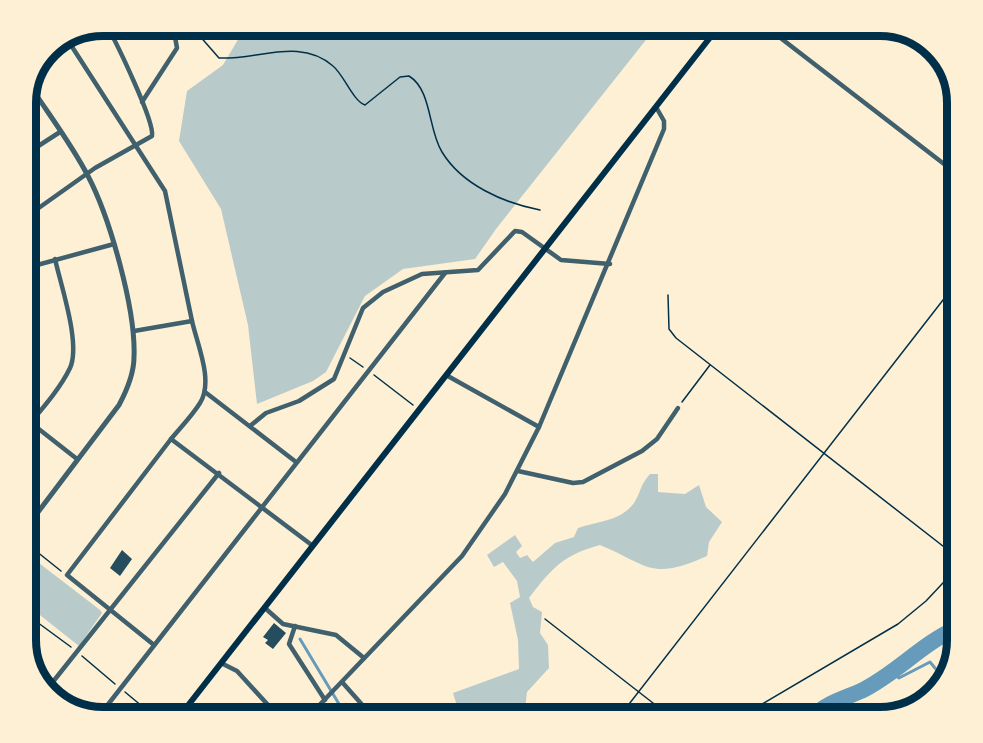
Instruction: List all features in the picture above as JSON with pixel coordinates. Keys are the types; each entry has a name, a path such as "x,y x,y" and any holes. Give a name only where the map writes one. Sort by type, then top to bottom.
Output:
{"main road":[{"path":"187,707 710,36"}],"street":[{"path":"36,210 133,146 152,136 153,131 142,102 112,36"},
{"path":"142,102 177,48 174,36"},
{"path":"778,36 947,166"},
{"path":"71,45 124,127 133,146 165,191 205,377 205,392 201,402 67,575 154,645"},
{"path":"36,514 124,397 132,372 134,331 114,244 88,175 37,96"},
{"path":"318,707 462,556 518,471 610,264 664,129 664,121 656,107"},
{"path":"36,148 60,132"},
{"path":"250,426 266,413 299,400 333,379 363,308 371,300 402,282 422,274 481,269 515,231 522,232 545,250 565,261 610,264"},
{"path":"36,265 114,244"},
{"path":"36,411 64,378 72,360 72,338 55,259"},
{"path":"106,707 445,273"},
{"path":"134,331 192,321"},
{"path":"446,375 539,427"},
{"path":"205,392 296,462"},
{"path":"518,471 573,483 583,482 642,451 657,439 678,408"},
{"path":"36,427 77,459"},
{"path":"171,439 313,546"},
{"path":"52,683 219,473"},
{"path":"265,608 283,624 336,635 364,658"},
{"path":"295,626 289,644 325,700"},
{"path":"221,663 237,671 270,707"},
{"path":"342,682 365,707"}],"path":[{"path":"200,36 219,58 232,59 298,50 316,54 335,67 348,82 356,98 365,105 400,77 409,76 416,83 425,100 441,151 455,169 472,183 512,204 540,210"},
{"path":"668,295 670,333 947,549"},
{"path":"627,707 947,295"},
{"path":"343,354 419,410"},
{"path":"678,408 710,365"},
{"path":"36,551 67,575"},
{"path":"758,707 898,624 926,601 947,579"},
{"path":"545,619 658,707"},
{"path":"36,621 143,707"},
{"path":"911,700 935,677"}],"shaded area":[{"path":"240,36 649,36 496,229 475,259 403,269 365,296 326,372 313,381 257,404 248,325 221,209 179,141 187,91 223,65"},
{"path":"650,474 658,474 658,492 685,494 699,485 706,507 722,522 709,542 707,556 674,568 651,568 600,545 567,558 545,578 529,598 533,607 542,612 540,633 548,645 549,668 527,692 525,707 457,707 453,693 519,669 518,640 510,603 520,597 517,581 503,562 494,567 487,555 515,535 522,546 516,552 520,558 527,555 533,562 555,543 574,537 578,528 623,514 634,503"},
{"path":"36,561 102,613 79,646 36,612"}],"building":[{"path":"122,550 132,559 120,576 110,568"},
{"path":"274,623 286,633 273,649 265,643 268,640 263,637"}],"waterway":[{"path":"826,707 874,684 947,633"},
{"path":"300,639 339,704 343,707"},
{"path":"893,673 899,678 930,662 938,672"}]}
